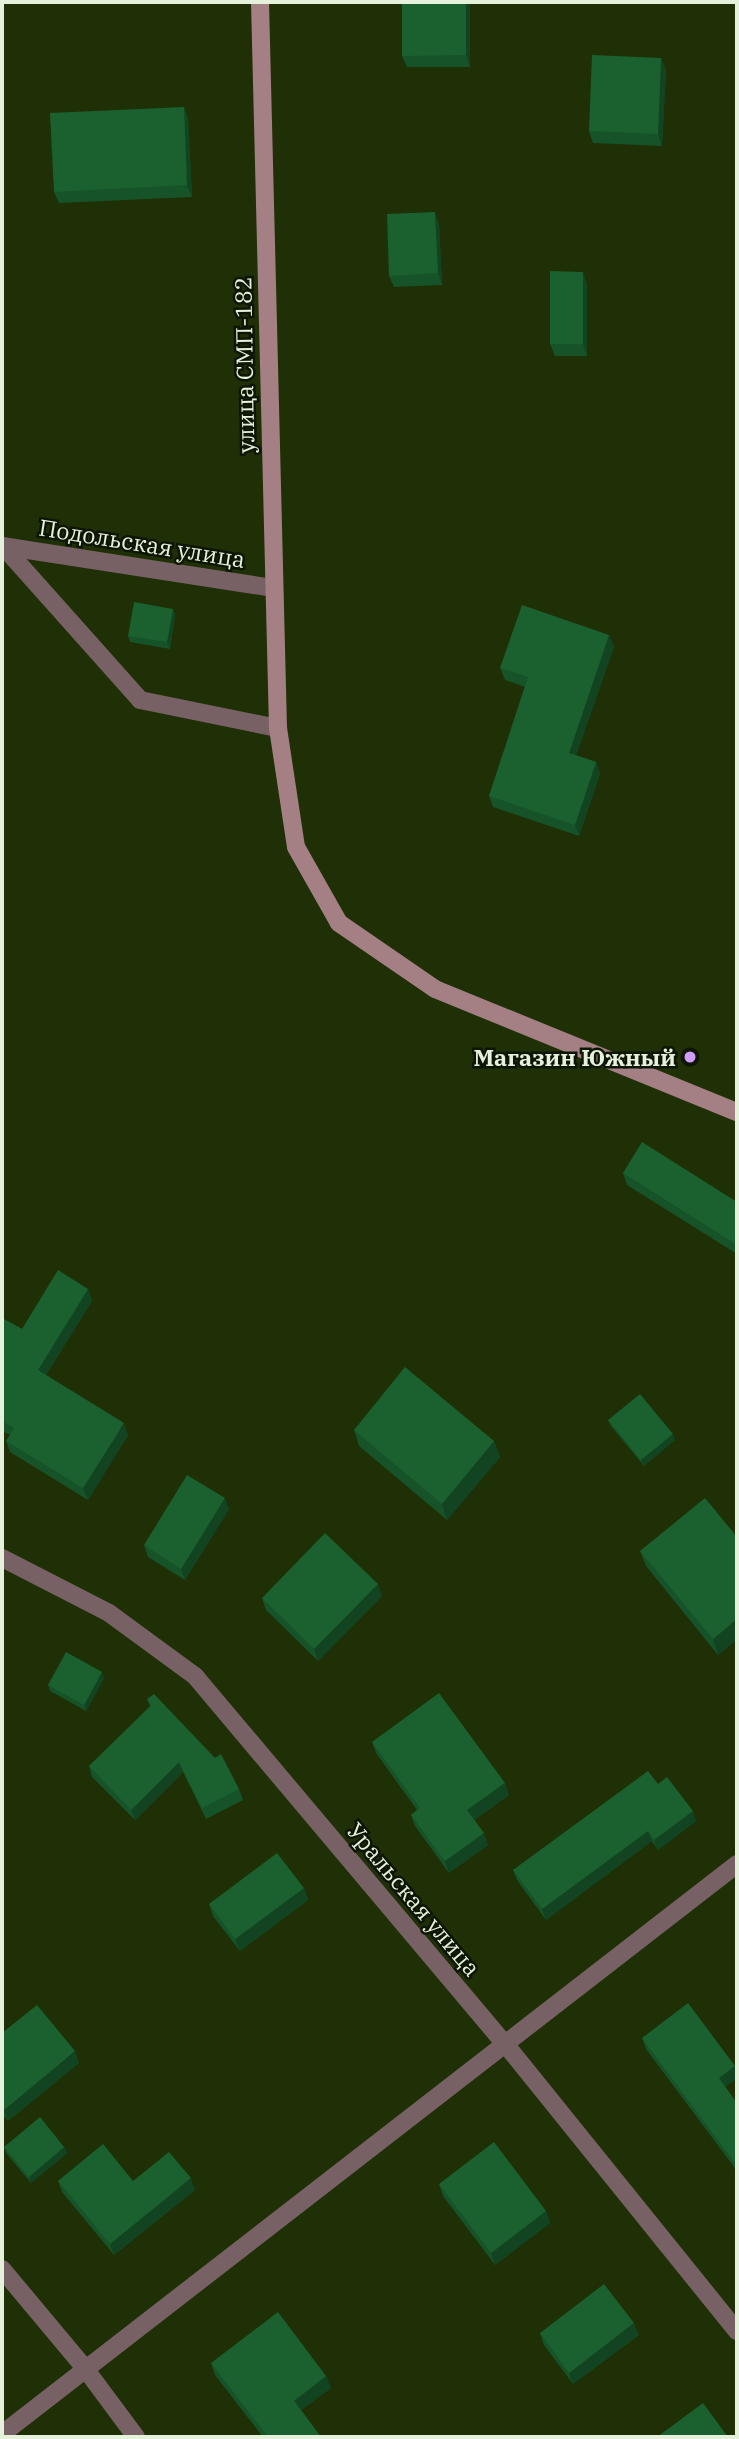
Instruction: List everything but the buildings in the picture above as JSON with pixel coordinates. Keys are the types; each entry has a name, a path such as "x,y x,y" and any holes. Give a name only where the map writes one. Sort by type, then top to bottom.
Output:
{"street":[{"name":"улица СМП-182","path":"260,2 278,728 296,846 339,923 435,989 737,1112"},
{"name":"Подольская улица","path":"2,546 274,588"},
{"path":"2,546 140,700 278,728"},
{"name":"Уральская улица","path":"2,1558 109,1614 195,1676 506,2045 737,2331"},
{"path":"2,2434 84,2367 506,2045 737,1864"},
{"path":"2,2269 84,2367 136,2437"}],"place":[{"name":"Магазин Южный","path":"690,1057"}]}
